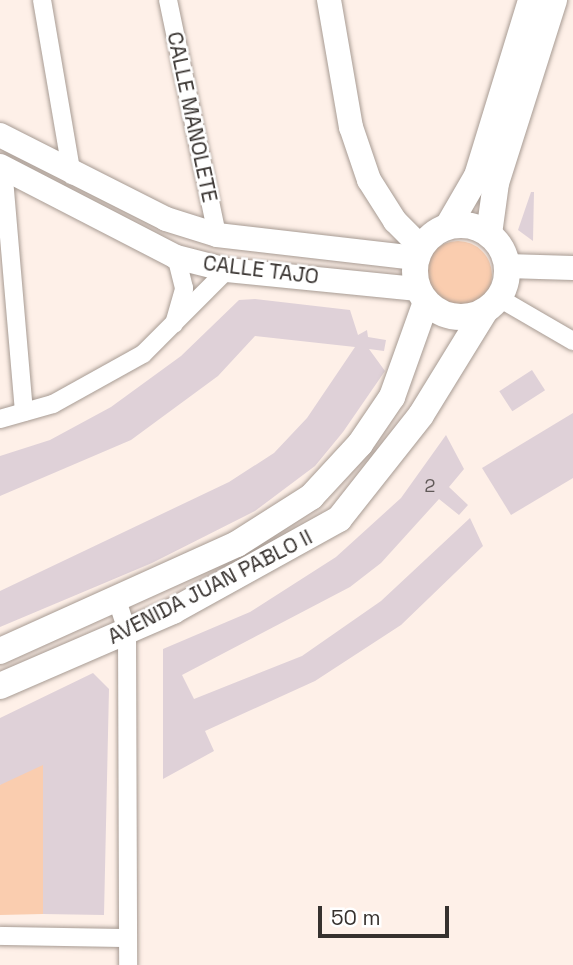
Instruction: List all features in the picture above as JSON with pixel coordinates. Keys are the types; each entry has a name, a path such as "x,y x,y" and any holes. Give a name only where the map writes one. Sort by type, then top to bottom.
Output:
{"main road":[{"path":"448,226 477,227 489,234 507,265 492,305 460,318 422,295 419,252 448,226 477,176 531,0"},
{"path":"489,234 496,183 554,0"},
{"name":"AVENIDA JUAN PABLO II","path":"0,651 237,544 311,497 360,444 392,397 422,295"},
{"name":"AVENIDA JUAN PABLO II","path":"0,686 127,631 275,558 338,519 421,415 492,305"}],"street":[{"path":"42,0 72,175"},
{"name":"CALLE MANOLETE","path":"168,0 216,234"},
{"path":"329,0 351,127 369,180 395,222 419,252"},
{"name":"CALLE TAJO","path":"0,135 72,175 166,219 216,234 419,252"},
{"path":"2,167 24,412"},
{"name":"CALLE TAJO","path":"2,167 176,257 227,270 422,295"},
{"path":"174,325 184,288 176,257"},
{"path":"507,265 573,268"},
{"path":"0,419 53,404 143,354 227,270"},
{"path":"492,305 573,341"},
{"path":"117,600 127,631 128,965"},
{"path":"0,936 128,938"}],"shaded area":[{"path":"458,241 471,244 482,251 489,262 492,275 489,288 482,299 471,306 458,309 445,306 434,299 427,288 424,275 427,262 434,251 445,244"},
{"path":"43,711 43,914 0,915 0,785"}],"building":[{"path":"531,192 534,192 533,241 518,230"},
{"path":"255,299 350,310 358,335 367,330 368,337 386,340 384,351 369,349 385,371 343,432 315,466 255,511 152,563 0,627 0,591 229,482 274,453 307,418 355,347 255,336 218,376 131,440 0,496 0,456 50,440 111,407 181,356 239,300"},
{"path":"532,370 545,390 512,411 499,391"},
{"path":"573,413 573,478 511,515 482,468"},
{"path":"446,435 464,469 449,487 468,505 459,515 439,499 381,563 350,587 182,675 194,699 302,656 381,601 470,518 483,546 401,625 315,681 205,731 214,751 163,779 163,649 250,612 336,557 401,498"},
{"path":"93,673 109,689 104,915 43,914 43,765 0,785 0,718"}]}
